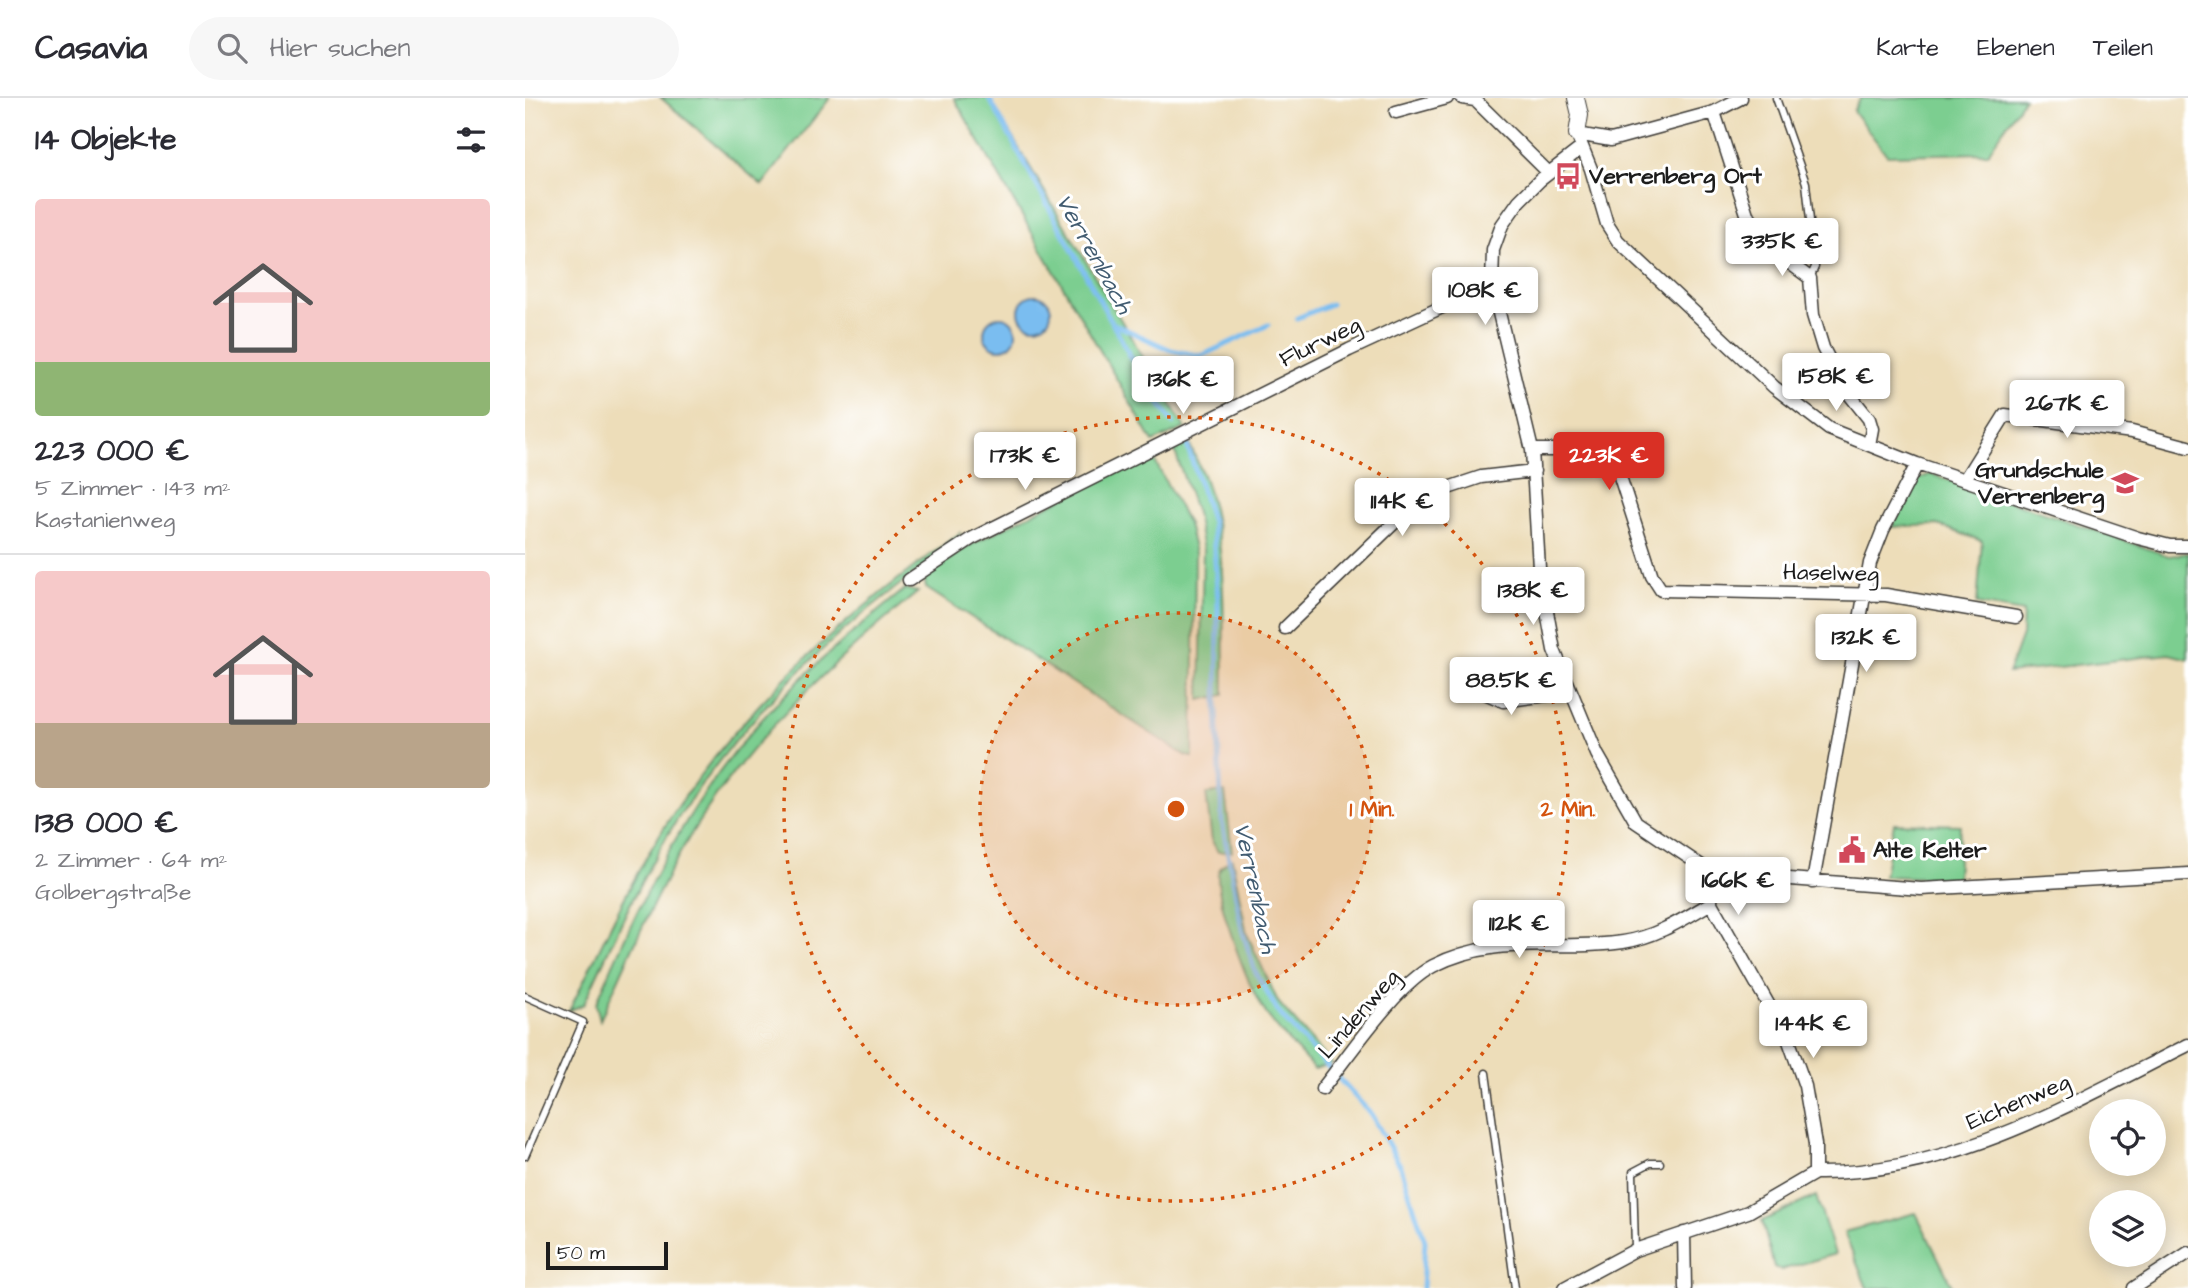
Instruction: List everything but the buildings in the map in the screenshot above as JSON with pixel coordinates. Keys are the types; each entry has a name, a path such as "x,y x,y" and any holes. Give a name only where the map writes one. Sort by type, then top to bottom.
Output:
{"street":[{"path":"1396,112 1447,98"},
{"path":"1462,98 1475,100 1548,172"},
{"path":"1576,98 1580,115 1579,142 1591,169 1607,224 1618,241 1774,387 1829,429 1917,464 2138,538 2170,546 2188,545"},
{"path":"1741,98 1714,112 1673,124 1611,140 1579,142 1519,201 1502,225 1493,250 1492,284 1532,450 1539,568 1554,650 1569,692 1597,754 1636,822 1712,873 1921,889 2188,874"},
{"path":"1714,112 1747,214 1772,250 1810,278 1813,315 1823,348 1842,385 1869,419 1872,429 1869,445"},
{"name":"Flurweg","path":"909,580 971,539 1349,350 1492,284"},
{"path":"1965,479 2005,415 2132,432 2188,447"},
{"name":"Haselweg","path":"1532,450 1596,450 1613,455 1652,576 1661,590 1675,593 1864,593 2015,617"},
{"path":"1813,882 1864,593 1883,530 1917,464"},
{"path":"1285,628 1396,521 1433,493 1481,477 1534,471"},
{"path":"1462,683 1503,701 1569,692"},
{"path":"1564,1288 1635,1250 1748,1212 1815,1173 1811,1114 1789,1041 1711,903 1712,873"},
{"name":"Lindenweg","path":"1322,1089 1404,989 1431,967 1462,954 1510,944 1622,942 1659,933 1711,903"},
{"name":"Eichenweg","path":"1815,1173 1848,1174 1898,1168 2014,1132 2188,1045"},
{"path":"1684,1233 1685,1288"},
{"path":"2134,1288 2188,1253"}],"lane":[{"path":"1776,98 1806,183 1815,267 1810,278"},
{"path":"525,996 583,1022 525,1156"},
{"path":"1486,1073 1515,1288"},
{"path":"1635,1250 1633,1172 1650,1163 1660,1163"}],"green space":[{"path":"661,98 830,98 762,185"},
{"path":"954,98 989,98 1185,428 1153,442"},
{"path":"1861,98 2024,98 1988,153 1887,155 1853,111"},
{"path":"1187,438 1204,477 1213,509 1223,588 1224,695 1200,700 1203,550 1196,513 1173,446"},
{"path":"1143,457 1155,461 1188,524 1195,553 1193,757 1186,756 926,588 924,577 968,546"},
{"path":"1931,474 2169,556 2188,553 2188,659 2169,654 2008,673 2022,635 2023,612 1977,604 1982,541 1938,525 1892,527 1916,480"},
{"path":"960,533 959,542 919,570 843,631 806,665 739,736 666,837 584,1004 569,1011 644,861 702,772 734,733 803,660 879,594"},
{"path":"905,589 918,592 831,667 804,694 752,750 705,812 661,888 600,1020 596,1004 627,933 661,865 700,800 764,717 802,678"},
{"path":"1225,792 1232,851 1218,852 1212,841 1206,794"},
{"path":"1894,823 1960,825 1957,879 1884,876"},
{"path":"1232,859 1247,934 1278,1002 1332,1064 1314,1069 1273,1023 1256,996 1234,942 1219,886 1220,869"},
{"path":"1816,1196 1835,1254 1781,1270 1774,1267 1762,1221"},
{"path":"1916,1213 1953,1288 1867,1288 1844,1232"}],"water":[{"path":"1035,295 1046,300 1051,311 1046,322 1035,327 1024,322 1019,311 1024,300"},
{"path":"1000,317 1011,322 1016,333 1011,344 1000,349 989,344 984,333 989,322"}],"waterway":[{"name":"Verrenbach","path":"989,98 1144,381 1173,423"},
{"path":"1297,318 1331,304"},
{"path":"1114,324 1171,350 1201,356 1268,325"},
{"name":"Verrenbach","path":"1187,445 1212,522 1218,600 1217,709 1222,822 1242,930 1255,971 1278,1012 1371,1114 1401,1167 1425,1241 1422,1288"}],"place":[{"name":"Verrenberg Ort","path":"1568,176"},
{"name":"Grundschule Verrenberg","path":"2125,483"},
{"name":"Alte Kelter","path":"1852,850"}]}
